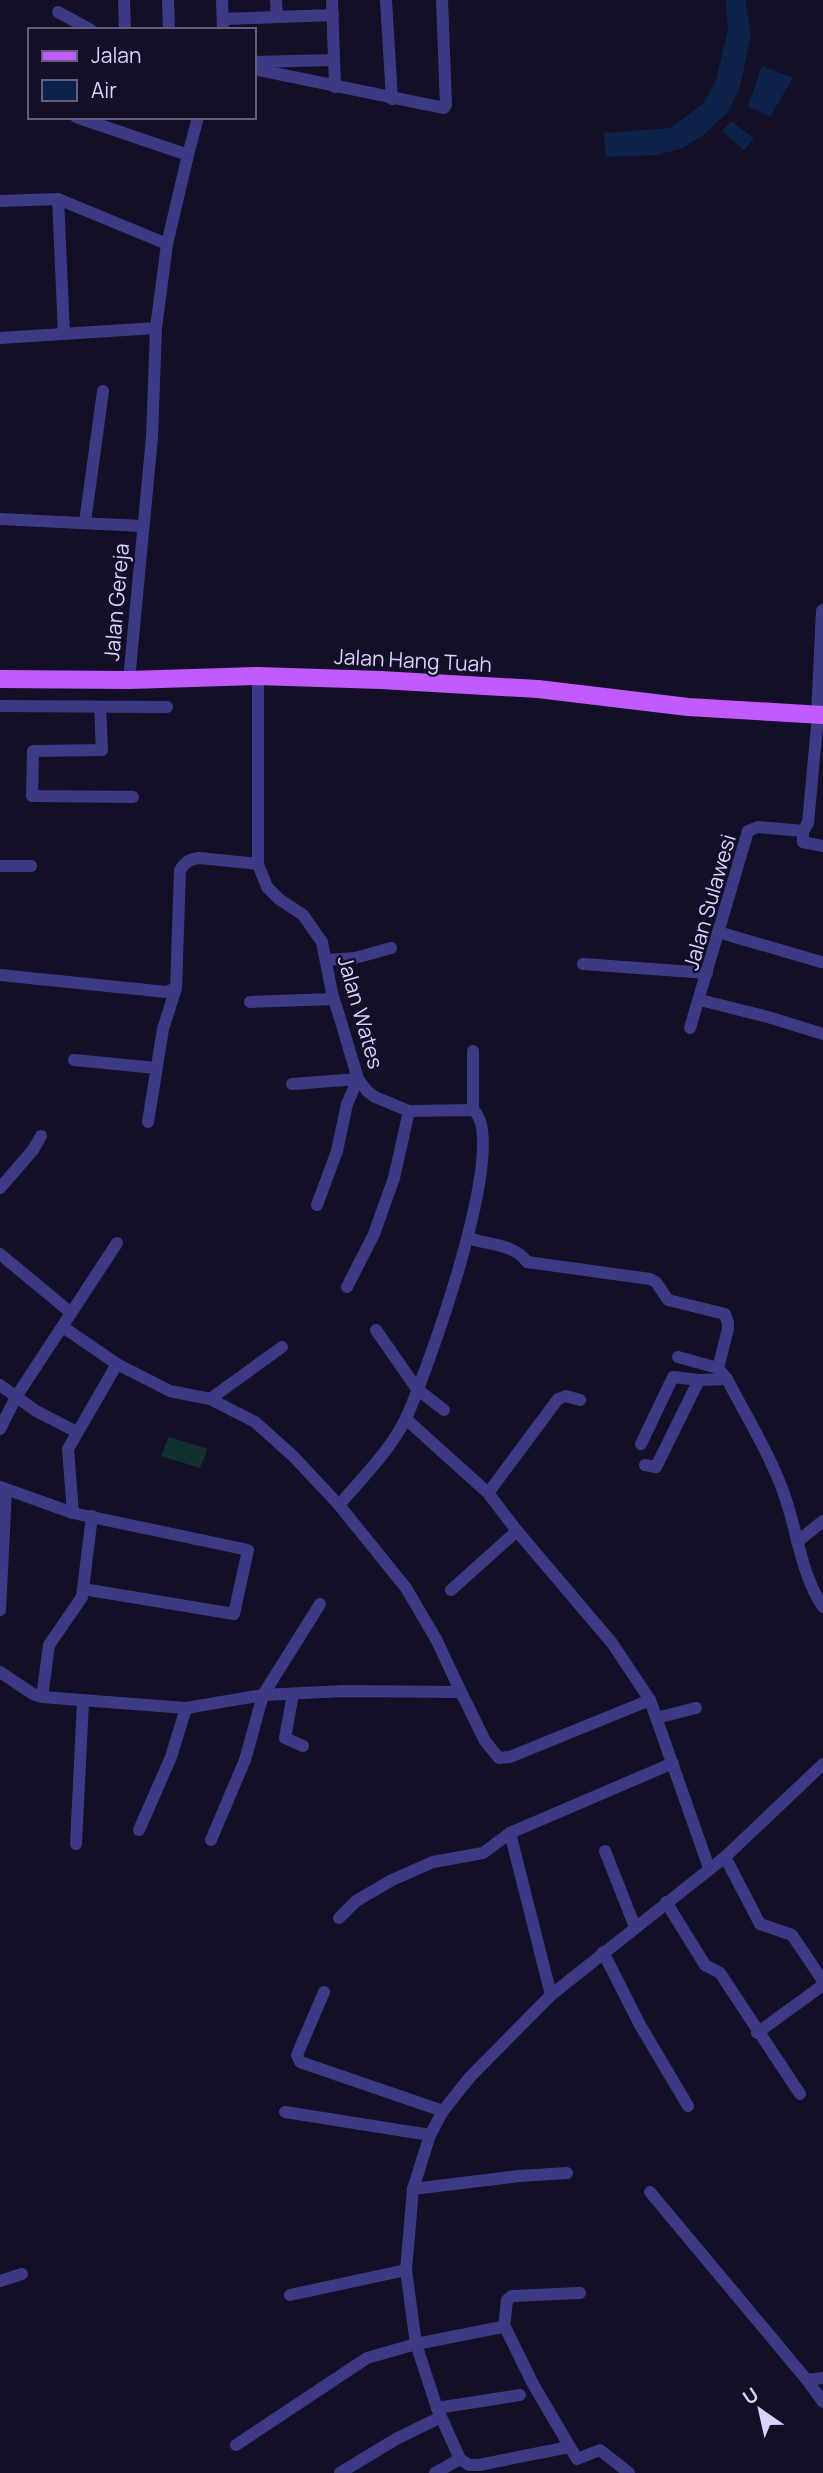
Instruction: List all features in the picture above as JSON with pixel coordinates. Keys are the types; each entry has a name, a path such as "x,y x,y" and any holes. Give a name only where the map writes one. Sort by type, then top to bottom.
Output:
{"main road":[{"name":"Jalan Hang Tuah","path":"0,679 129,680 258,676 381,680 538,689 688,707 821,715"}],"street":[{"path":"124,0 125,28"},
{"path":"168,0 169,28"},
{"path":"222,0 223,24 277,17 333,15"},
{"path":"276,0 277,17"},
{"path":"332,0 335,87"},
{"path":"386,0 392,99"},
{"path":"256,69 442,109 446,105 442,0"},
{"path":"58,12 87,28"},
{"path":"256,62 334,60"},
{"path":"82,119 188,155"},
{"name":"Jalan Gereja","path":"129,680 152,437 156,328 167,244 197,119"},
{"path":"58,199 64,333"},
{"path":"0,201 58,199 167,244"},
{"path":"0,338 156,328"},
{"path":"85,522 103,391"},
{"path":"0,519 142,526"},
{"path":"823,611 821,715 808,823 803,831 803,842 823,846"},
{"name":"Jalan Wates","path":"258,676 258,864 267,887 279,899 303,915 317,931 358,1079 375,1097 408,1111 472,1110"},
{"path":"0,706 167,707"},
{"path":"100,706 102,750 33,751 32,796 133,797"},
{"name":"Jalan Sulawesi","path":"690,1028 748,831 758,827 803,831"},
{"path":"148,1122 163,1028 176,988 180,870 191,859 199,858 258,864"},
{"path":"0,866 31,866"},
{"path":"718,932 821,962"},
{"path":"326,960 355,958 390,948"},
{"path":"583,964 708,974"},
{"path":"0,975 166,992 176,988"},
{"path":"250,1002 334,999"},
{"path":"700,1000 823,1034"},
{"path":"339,1505 389,1447 406,1419 446,1312 469,1238 481,1163 482,1122 472,1110 473,1051"},
{"path":"74,1060 156,1068"},
{"path":"292,1084 358,1079"},
{"path":"317,1205 337,1151 349,1097 358,1079"},
{"path":"347,1287 374,1234 394,1178 408,1111"},
{"path":"0,1188 33,1150 41,1136"},
{"path":"469,1238 513,1250 522,1255 525,1266 650,1279 656,1282 668,1300 721,1312 728,1323 718,1368"},
{"path":"0,1429 16,1397 117,1243"},
{"path":"0,1254 70,1312"},
{"path":"63,1326 117,1364 170,1391 210,1399 255,1422 293,1456 339,1505 406,1588 436,1639 485,1741 499,1758 510,1757 650,1700"},
{"path":"376,1330 417,1389 444,1410"},
{"path":"210,1399 282,1348"},
{"path":"678,1357 718,1368 727,1379 786,1498 814,1594 823,1607"},
{"path":"73,1513 68,1449 117,1364"},
{"path":"641,1444 673,1377 727,1379"},
{"path":"645,1465 656,1467 699,1380"},
{"path":"0,1385 36,1411 78,1432"},
{"path":"488,1493 558,1399 566,1396 580,1400"},
{"path":"406,1419 488,1493 612,1643 650,1700 709,1868"},
{"path":"0,1610 3,1488 73,1513 248,1550 234,1614 83,1589"},
{"path":"42,1697 49,1645 82,1597 92,1516"},
{"path":"797,1542 823,1521"},
{"path":"451,1590 517,1531"},
{"path":"211,1840 245,1760 263,1695 320,1604"},
{"path":"0,1672 42,1697 186,1708 263,1695 344,1691 461,1692"},
{"path":"293,1694 285,1738 303,1746"},
{"path":"76,1844 83,1702"},
{"path":"139,1830 172,1756 186,1708"},
{"path":"656,1718 696,1708"},
{"path":"339,1918 356,1901 392,1880 433,1863 483,1853 510,1833 673,1763"},
{"path":"569,2447 469,2465 460,2459 439,2413 416,2344 406,2270 413,2189 430,2135 443,2111 470,2077 551,1995 724,1857 823,1764"},
{"path":"510,1833 551,1995"},
{"path":"605,1851 635,1927"},
{"path":"724,1857 760,1924 792,1935 823,1983 757,2033"},
{"path":"666,1902 705,1965 720,1973 757,2033 800,2094"},
{"path":"603,1952 639,2025 688,2106"},
{"path":"324,1992 297,2055 300,2062 443,2111"},
{"path":"285,2112 430,2135"},
{"path":"413,2189 567,2173"},
{"path":"650,2193 823,2402"},
{"path":"290,2295 406,2270"},
{"path":"0,2281 22,2274"},
{"path":"580,2293 512,2296 507,2300 504,2328 577,2459 602,2451 629,2473"},
{"path":"236,2445 358,2362 416,2344 504,2328"},
{"path":"807,2380 823,2378"},
{"path":"340,2473 439,2413 520,2395"},
{"path":"435,2473 460,2459"}],"green space":[{"path":"169,1437 208,1449 200,1468 161,1456"}],"water":[{"path":"726,0 745,0 751,34 740,87 727,113 702,136 680,149 657,155 606,157 604,133 671,128 704,103 716,80 728,30"},
{"path":"762,66 793,78 770,117 748,106"},
{"path":"731,121 754,138 744,150 722,131"}]}
